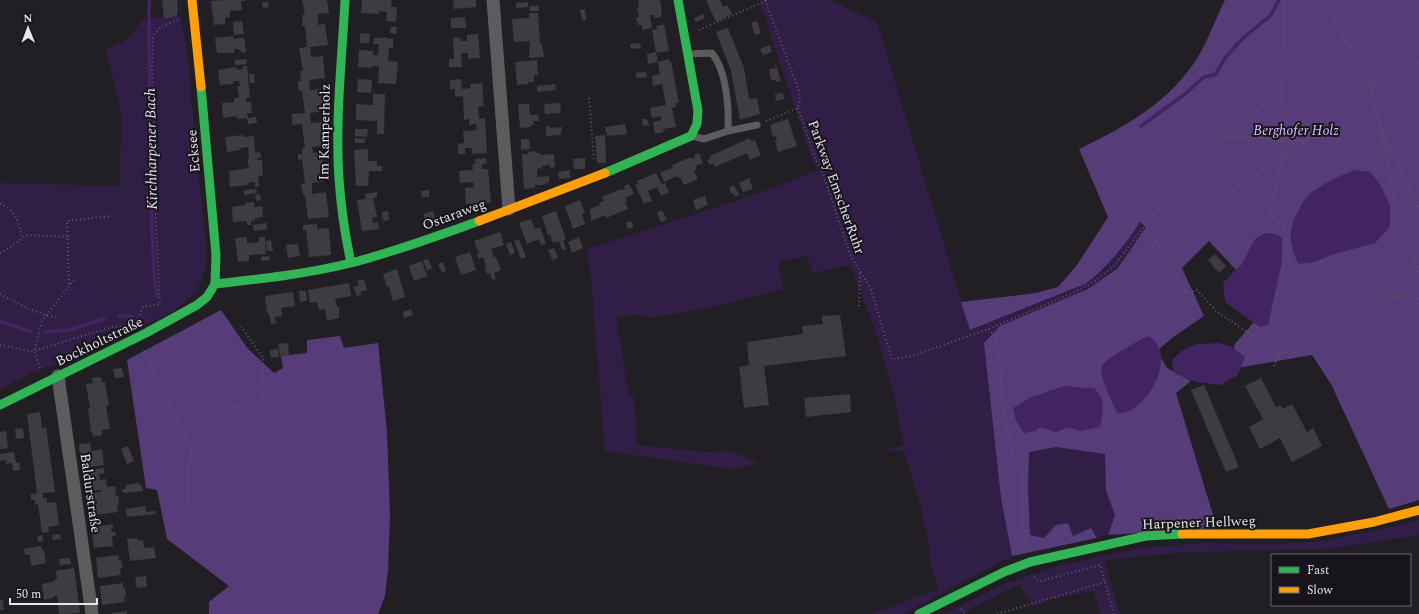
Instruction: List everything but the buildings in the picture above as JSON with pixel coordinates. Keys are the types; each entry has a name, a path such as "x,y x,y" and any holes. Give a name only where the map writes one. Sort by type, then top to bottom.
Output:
{"street":[{"name":"Ecksee","path":"192,0 216,255 215,284 207,297"},
{"name":"Im Kamperholz","path":"345,0 338,134 339,178 342,208 351,263"},
{"path":"493,0 509,209"},
{"path":"678,0 698,111 698,124 691,136"},
{"name":"Ostaraweg","path":"215,284 293,275 351,263 430,238 509,209 596,176 691,136"},
{"name":"Bockholtstraße","path":"0,405 137,338 197,305 207,297"},
{"name":"Baldurstraße","path":"58,376 92,614"},
{"name":"Harpener Hellweg","path":"919,614 1004,572 1030,562 1146,536 1187,534 1308,534 1374,522 1419,510"}],"lane":[{"path":"688,54 712,53 718,61 724,82 729,112 728,131"},
{"path":"691,136 704,139 728,131 756,125"}],"path":[{"path":"685,36 766,0 799,91 800,101 798,108"},
{"path":"1284,0 1282,157 1269,216 1284,225 1289,263"},
{"path":"1327,0 1336,24 1370,85 1382,131 1396,211 1419,272"},
{"path":"137,322 143,307 160,304 154,188 153,36 161,27 194,13"},
{"path":"1370,85 1419,62"},
{"path":"1023,530 1022,475 1012,451 1004,410 1000,364 995,337 989,329 1075,292 1095,281 1113,266 1156,211 1224,138 1282,88"},
{"path":"589,98 596,176"},
{"name":"Parkway EmscherRuhr","path":"756,125 798,108 816,160 823,174 850,254 871,289 892,360 915,355 989,329"},
{"path":"1156,241 1308,140 1329,133 1376,109"},
{"path":"1382,131 1419,208"},
{"path":"1224,138 1251,137 1283,141 1308,140"},
{"path":"0,204 11,209 18,222 22,238"},
{"path":"70,285 67,221 112,216"},
{"path":"1146,227 1172,266 1186,293 1198,290 1217,312 1279,353 1301,352 1320,341 1350,311 1371,300 1393,296 1419,299"},
{"path":"0,253 15,245 22,238 28,235 68,236"},
{"path":"859,306 860,272"},
{"path":"45,382 34,351 40,326 46,315 74,280"},
{"path":"0,294 27,308 59,318"},
{"path":"188,504 187,477 192,451 202,425 227,409 264,399 263,358 241,326"},
{"path":"0,345 34,351 112,327 128,327"},
{"path":"137,338 192,451"},
{"path":"1274,366 1279,353"},
{"path":"1046,580 1100,565 1114,614"},
{"path":"997,614 1105,582"}],"shaded area":[{"path":"759,0 829,0 877,22 970,330 1085,284 1134,231 1140,221 1146,227 1118,268 1088,289 984,343 1001,498 1012,556 903,614 872,614 938,589 929,558 929,548 920,504 904,451 879,451 904,446 892,388 873,324 850,265 813,273 807,256 778,262 783,289 717,306 650,318 643,314 616,317 628,392 634,398 637,445 704,452 731,451 760,464 731,469 605,451 591,279 587,249 751,196 818,170 813,162"},
{"path":"181,16 189,67 191,103 196,135 206,244 206,265 196,292 174,311 118,338 34,372 0,389 0,183 120,186 121,112 106,49 123,42 131,35 142,19"},
{"path":"1354,170 1370,172 1380,184 1390,206 1390,227 1375,243 1331,255 1314,262 1298,264 1291,242 1291,229 1304,200 1319,187"},
{"path":"1265,233 1275,234 1282,238 1282,262 1268,325 1260,327 1225,302 1223,283 1242,264 1255,239"},
{"path":"1148,336 1157,344 1161,355 1160,368 1156,382 1139,404 1128,411 1117,413 1109,397 1102,376 1102,366 1114,355"},
{"path":"1219,343 1232,347 1245,357 1238,375 1220,385 1196,382 1174,373 1172,360 1181,351 1197,344"},
{"path":"1064,386 1094,388 1098,392 1103,406 1100,427 1081,431 1066,427 1058,432 1039,428 1036,431 1024,433 1016,421 1013,408 1029,398"},
{"path":"1056,447 1105,454 1106,491 1115,515 1108,535 1097,538 1073,536 1056,525 1044,538 1029,535 1029,452"},
{"path":"1419,520 1419,535 1326,549 1187,552 1104,560 1120,614 1100,614 1093,591 1048,600 1034,607 1019,585 960,614 944,614 1004,584 1059,566 1141,548 1201,543 1279,544 1323,541"}],"green space":[{"name":"Berghofer Holz","path":"1225,0 1419,0 1419,500 1389,509 1331,384 1312,355 1237,368 1234,345 1269,305 1209,241 1182,268 1204,316 1172,338 1157,351 1167,368 1191,381 1176,393 1217,528 1108,535 1115,515 1106,491 1105,454 1056,447 1029,452 1028,487 1030,535 1044,538 1056,525 1068,523 1073,536 1091,528 1097,538 1012,556 1001,498 984,343 1000,326 1088,289 1118,268 1146,227 1140,222 1116,255 1085,284 970,330 961,302 1036,293 1058,287 1077,265 1108,217 1079,149 1130,122 1161,99 1175,86 1199,55"},
{"path":"221,310 248,349 274,373 283,368 281,356 307,353 307,340 340,336 344,348 378,343 387,432 390,515 388,570 385,596 378,614 209,614 209,602 229,586 167,539 157,490 146,488 127,360"}],"waterway":[{"name":"Kirchharpener Bach","path":"149,0 150,181 154,274 157,297"},
{"path":"1141,126 1185,94 1204,77 1215,75 1225,58 1242,39 1271,15 1279,0"},
{"name":"Kirchharpener Bach","path":"119,316 132,316"},
{"name":"Kirchharpener Bach","path":"44,332 68,330 104,319"},
{"name":"Kirchharpener Bach","path":"0,321 31,332"}],"traffic: fast":[{"path":"345,0 338,112 338,157 342,211 351,263"},
{"path":"605,173 691,136 697,124 698,111 678,0"},
{"path":"0,405 146,333 197,305 207,297 215,284 216,255 201,87"},
{"path":"215,284 300,273 351,263 399,249 479,221"},
{"path":"919,614 1004,572 1030,562 1146,536 1182,534"}],"traffic: slow":[{"path":"192,0 201,87"},
{"path":"479,221 605,173"},
{"path":"1182,534 1308,534 1374,522 1419,510"}]}
